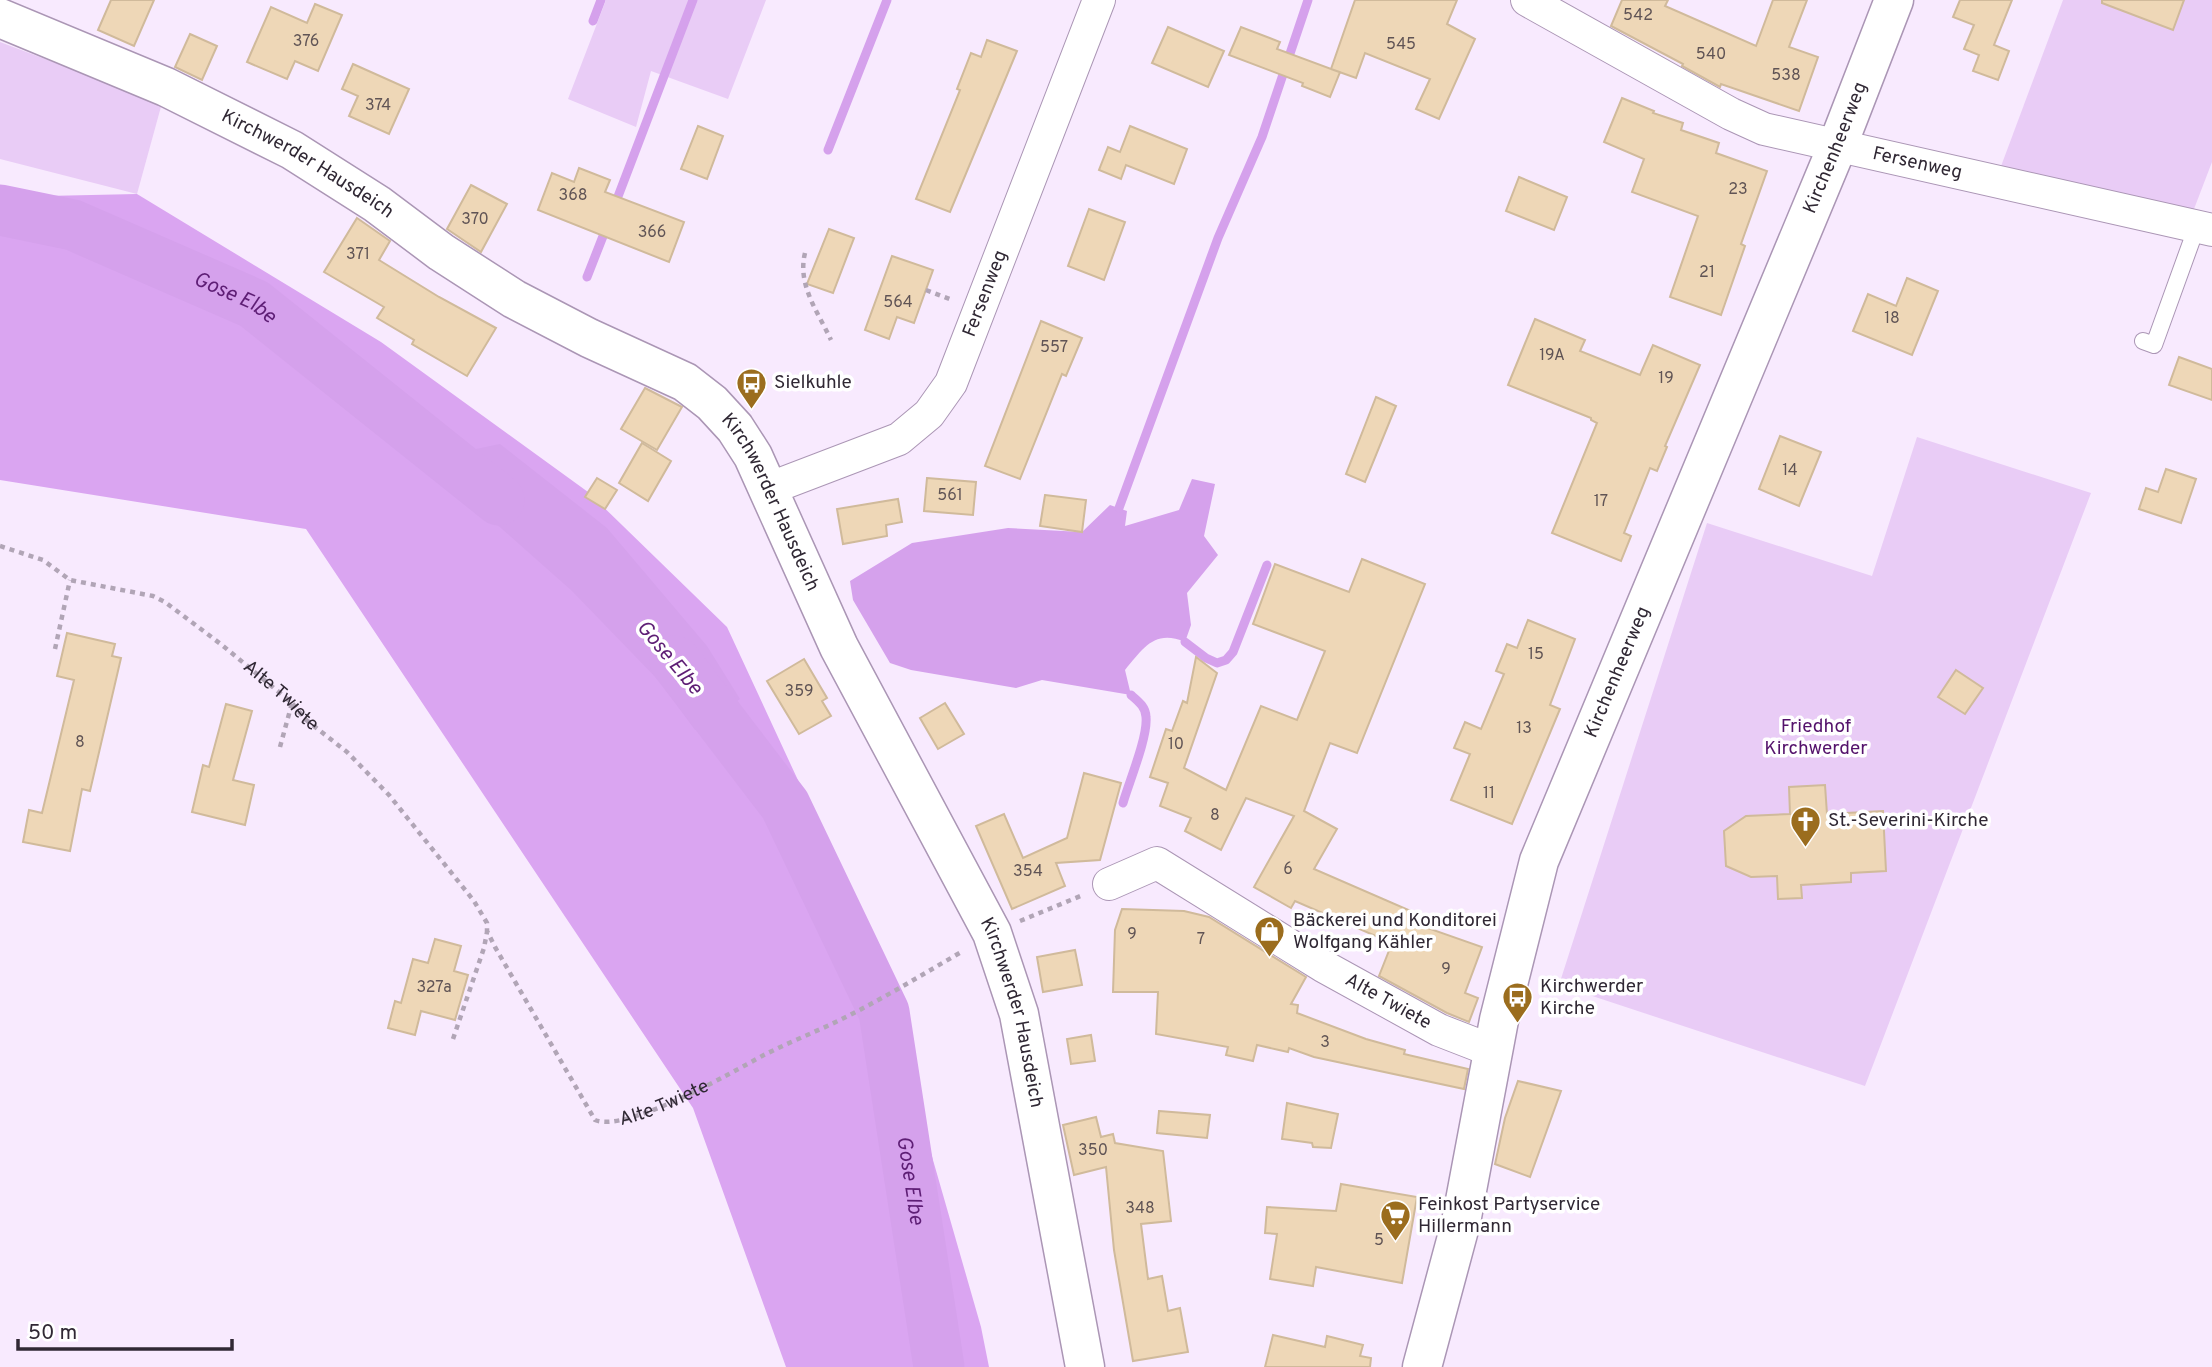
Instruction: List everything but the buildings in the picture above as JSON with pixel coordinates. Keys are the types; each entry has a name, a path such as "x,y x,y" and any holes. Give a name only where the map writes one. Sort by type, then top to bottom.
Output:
{"street":[{"name":"Fersenweg","path":"768,489 899,439 929,414 951,383 1099,0"},
{"name":"Fersenweg","path":"1527,0 1731,114 1763,129 2204,228"},
{"name":"Kirchenheerweg","path":"1422,1367 1461,1222 1510,970 1539,861 1837,147 1894,0"},
{"name":"Kirchwerder Hausdeich","path":"0,18 166,87 292,150 377,204 441,251 514,299 589,338 685,382 712,403 735,428 753,456 839,648 992,933 1019,1014 1085,1367"},
{"name":"Alte Twiete","path":"1109,884 1157,863 1323,966 1438,1030 1493,1051"}],"lane":[{"path":"2143,341 2154,345 2204,228"}],"path":[{"path":"805,253 802,272 805,285 831,340"},
{"name":"Alte Twiete","path":"0,546 43,560 70,580 153,596 165,601 292,703 305,719 347,752 389,795 474,901 487,923 487,931 587,1110 595,1121 603,1124 644,1113 708,1086 764,1055 850,1015 992,933 1109,884"},
{"path":"55,649 70,580"},
{"path":"280,747 292,703"},
{"path":"453,1039 484,948 487,931"}],"green space":[{"path":"606,0 766,0 728,99 651,71 636,127 568,99"},
{"path":"2063,0 2212,0 2212,162 2194,209 1997,177"},
{"path":"0,42 162,103 137,194 0,159"},
{"name":"Friedhof Kirchwerder","path":"1917,437 2091,493 1865,1086 1559,985 1707,523 1872,576"}],"shaded area":[{"path":"137,194 381,342 588,492 727,627 866,927 981,1327 989,1367 786,1367 693,1108 306,529 0,480 0,197"}],"water":[{"path":"500,444 607,528 707,646 740,699 695,730 661,683 572,591 424,460"},
{"path":"1192,479 1215,484 1204,536 1218,555 1187,593 1191,625 1185,642 1165,638 1150,643 1125,670 1131,695 1042,680 1016,688 911,670 890,663 853,600 850,581 912,543 1008,528 1082,532 1110,505 1127,511 1125,526 1179,510"}],"waterway":[{"path":"593,21 601,0"},
{"path":"614,207 693,0"},
{"path":"828,150 887,0"},
{"path":"1119,508 1218,238 1262,137 1308,0"},
{"name":"Gose Elbe","path":"0,210 73,225 254,304 499,500"},
{"path":"587,277 607,226"},
{"path":"1185,642 1217,663 1226,660 1233,652 1267,565"},
{"name":"Gose Elbe","path":"675,661 785,805 884,1012 939,1367"},
{"path":"1123,803 1146,726 1145,710 1131,695"}],"place":[{"name":"Sielkuhle","path":"751,410"},
{"name":"St.-Severini-Kirche","path":"1805,848"},
{"name":"Bäckerei und Konditorei Wolfgang Kähler","path":"1270,959"},
{"name":"Kirchwerder Kirche","path":"1517,1025"},
{"name":"Feinkost Partyservice Hillermann","path":"1395,1243"}]}
